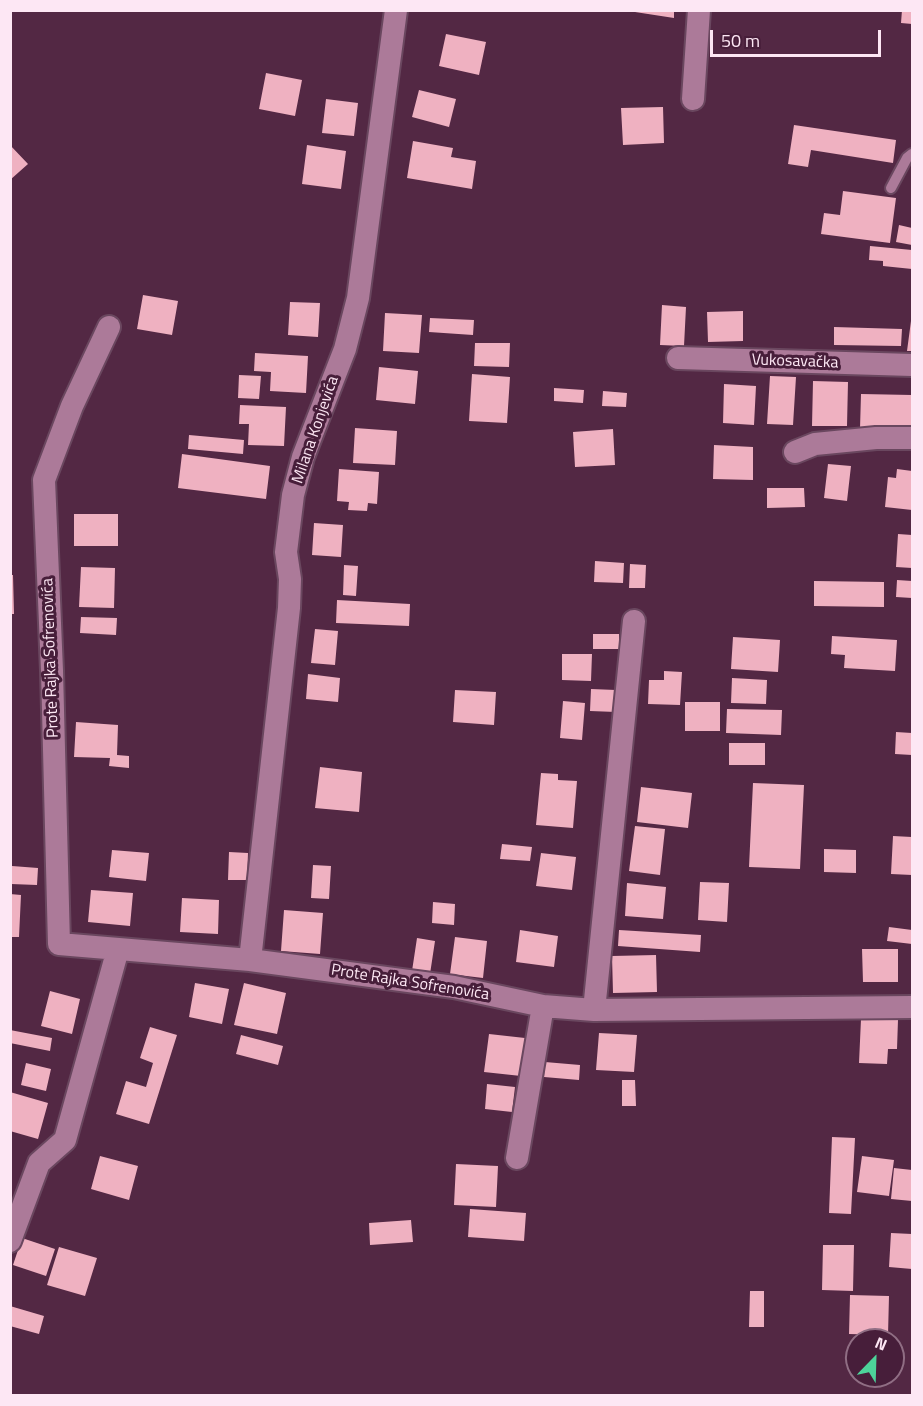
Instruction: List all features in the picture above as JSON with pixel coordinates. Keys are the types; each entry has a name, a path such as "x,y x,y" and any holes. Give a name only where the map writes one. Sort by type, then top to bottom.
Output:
{"street":[{"name":"Milana Konjevića","path":"250,960 289,608 290,579 286,552 293,495 303,458 345,349 358,298 396,10"},
{"path":"693,99 699,10"},
{"name":"Prote Rajka Sofrenovića","path":"109,327 72,406 44,480 52,671 59,944 250,960 454,987 543,1006 594,1010 912,1007"},
{"name":"Vukosavačka","path":"678,358 912,365"},
{"path":"795,452 815,444 876,438 912,438"},
{"path":"594,1010 634,621"},
{"path":"10,1241 39,1164 65,1140 118,949"},
{"path":"517,1158 543,1006"}],"lane":[{"path":"891,188 907,158 912,154"}],"building":[{"path":"622,10 674,10 674,18"},
{"path":"902,10 912,10 912,24 901,23"},
{"path":"446,34 486,42 479,75 439,66"},
{"path":"266,73 302,80 295,116 259,109"},
{"path":"419,90 456,99 449,127 412,117"},
{"path":"326,99 358,103 354,136 322,133"},
{"path":"663,107 664,143 623,145 621,108"},
{"path":"794,125 896,140 893,163 811,150 808,167 788,164"},
{"path":"413,141 453,148 451,157 476,161 472,189 407,178"},
{"path":"10,145 28,164 10,180"},
{"path":"307,145 346,151 341,189 302,184"},
{"path":"843,191 896,198 890,243 821,234 824,213 840,215"},
{"path":"899,225 912,228 912,245 896,242"},
{"path":"870,246 912,250 912,269 883,266 883,261 869,260"},
{"path":"143,295 178,301 172,335 137,329"},
{"path":"290,302 320,303 318,337 288,335"},
{"path":"662,305 686,307 684,346 660,345"},
{"path":"743,311 743,341 708,342 707,312"},
{"path":"385,313 422,315 419,353 383,351"},
{"path":"430,318 474,320 473,335 429,332"},
{"path":"911,321 912,351 907,351"},
{"path":"834,327 902,329 901,346 834,345"},
{"path":"475,343 510,343 509,367 474,366"},
{"path":"255,353 308,356 306,393 270,391 271,372 254,371"},
{"path":"379,367 418,371 415,404 376,400"},
{"path":"472,374 510,377 507,423 469,421"},
{"path":"239,375 261,376 259,399 238,398"},
{"path":"770,376 796,377 793,425 767,424"},
{"path":"813,381 848,382 847,426 812,426"},
{"path":"724,384 756,386 754,425 723,423"},
{"path":"554,388 584,390 583,403 554,401"},
{"path":"603,391 627,393 626,407 602,406"},
{"path":"861,394 912,395 912,430 860,429"},
{"path":"240,405 286,407 284,446 248,445 249,424 239,424"},
{"path":"355,428 397,431 395,465 353,463"},
{"path":"613,429 615,465 575,467 573,432"},
{"path":"189,435 244,440 243,454 188,449"},
{"path":"714,445 753,447 753,480 713,479"},
{"path":"182,454 270,466 266,499 178,488"},
{"path":"828,464 851,466 847,501 824,498"},
{"path":"339,469 379,472 377,504 368,503 367,511 348,510 349,502 337,501"},
{"path":"897,469 912,471 912,510 885,507 888,477 896,478"},
{"path":"767,488 804,488 805,507 767,508"},
{"path":"74,514 118,514 118,546 74,546"},
{"path":"314,523 343,525 341,557 312,555"},
{"path":"898,534 912,535 912,568 896,567"},
{"path":"595,561 624,563 623,583 594,582"},
{"path":"630,564 646,565 645,588 629,588"},
{"path":"344,565 358,566 356,596 343,595"},
{"path":"81,567 115,568 114,608 79,607"},
{"path":"10,575 13,575 14,614 10,614"},
{"path":"897,580 912,581 912,598 896,597"},
{"path":"814,581 884,582 884,607 814,606"},
{"path":"337,600 410,604 409,626 336,623"},
{"path":"81,617 117,618 116,635 80,633"},
{"path":"315,629 338,631 335,665 311,663"},
{"path":"593,634 619,634 619,649 593,649"},
{"path":"832,636 897,640 895,671 844,668 845,655 831,654"},
{"path":"733,637 780,640 778,672 731,669"},
{"path":"562,654 592,654 591,681 562,680"},
{"path":"664,671 682,672 680,705 648,704 649,680 664,680"},
{"path":"308,674 340,678 338,702 306,699"},
{"path":"732,678 767,680 766,704 731,703"},
{"path":"591,689 616,690 616,712 590,711"},
{"path":"455,690 496,692 494,725 453,722"},
{"path":"563,701 585,703 582,740 560,738"},
{"path":"685,702 720,702 720,731 685,731"},
{"path":"727,709 782,710 781,735 726,733"},
{"path":"76,722 118,725 117,755 129,756 129,768 109,766 110,758 74,757"},
{"path":"896,732 912,733 912,755 895,754"},
{"path":"729,743 765,743 765,765 729,765"},
{"path":"320,767 362,772 359,812 315,808"},
{"path":"541,773 558,774 558,780 577,781 573,828 536,825"},
{"path":"753,783 804,785 800,869 749,867"},
{"path":"641,787 692,793 688,828 637,822"},
{"path":"635,826 665,829 660,875 629,871"},
{"path":"893,836 912,837 912,875 891,874"},
{"path":"502,844 532,847 530,861 500,859"},
{"path":"824,849 856,850 856,873 824,872"},
{"path":"112,850 149,853 146,881 109,877"},
{"path":"229,852 248,853 247,880 228,880"},
{"path":"541,853 576,857 572,890 536,886"},
{"path":"313,865 331,866 329,899 311,898"},
{"path":"12,866 38,868 37,885 11,884"},
{"path":"700,882 729,883 727,922 698,920"},
{"path":"627,883 666,887 663,919 625,916"},
{"path":"91,890 133,893 130,926 88,922"},
{"path":"10,894 21,895 19,937 10,937"},
{"path":"182,898 219,900 218,934 180,932"},
{"path":"433,902 455,904 454,925 432,923"},
{"path":"284,910 323,913 320,954 281,951"},
{"path":"889,927 912,930 912,944 887,941"},
{"path":"520,930 558,936 554,967 516,962"},
{"path":"619,930 701,935 700,952 618,946"},
{"path":"455,937 487,941 483,978 450,974"},
{"path":"417,938 435,941 430,974 412,971"},
{"path":"862,949 898,949 898,982 863,982"},
{"path":"656,955 657,992 613,993 612,956"},
{"path":"195,983 229,989 222,1024 189,1017"},
{"path":"244,983 286,993 277,1034 234,1025"},
{"path":"50,991 80,999 72,1034 41,1026"},
{"path":"861,1019 898,1020 897,1049 888,1049 887,1064 859,1063"},
{"path":"150,1027 177,1035 149,1124 116,1114 126,1081 146,1087 153,1063 140,1058"},
{"path":"10,1030 52,1038 50,1051 10,1043"},
{"path":"599,1033 637,1035 634,1072 596,1070"},
{"path":"489,1034 525,1038 521,1076 484,1072"},
{"path":"241,1035 283,1046 278,1065 236,1054"},
{"path":"545,1062 580,1065 579,1080 544,1077"},
{"path":"26,1063 51,1069 46,1091 21,1085"},
{"path":"622,1080 635,1080 636,1106 622,1106"},
{"path":"487,1084 515,1087 512,1112 485,1109"},
{"path":"10,1092 48,1103 38,1139 10,1131"},
{"path":"832,1137 855,1138 851,1214 829,1213"},
{"path":"100,1156 138,1166 129,1200 91,1189"},
{"path":"862,1156 894,1160 889,1196 857,1192"},
{"path":"456,1164 498,1166 496,1207 454,1205"},
{"path":"894,1168 912,1170 912,1201 891,1199"},
{"path":"470,1209 526,1213 524,1241 468,1237"},
{"path":"411,1220 413,1242 370,1245 369,1223"},
{"path":"891,1233 912,1234 912,1269 889,1267"},
{"path":"22,1238 55,1249 46,1276 13,1265"},
{"path":"823,1245 854,1245 853,1291 822,1290"},
{"path":"59,1247 97,1258 85,1296 47,1285"},
{"path":"750,1291 764,1291 764,1327 749,1327"},
{"path":"850,1295 889,1296 888,1328 849,1328"},
{"path":"10,1306 44,1316 39,1334 10,1326"}]}
